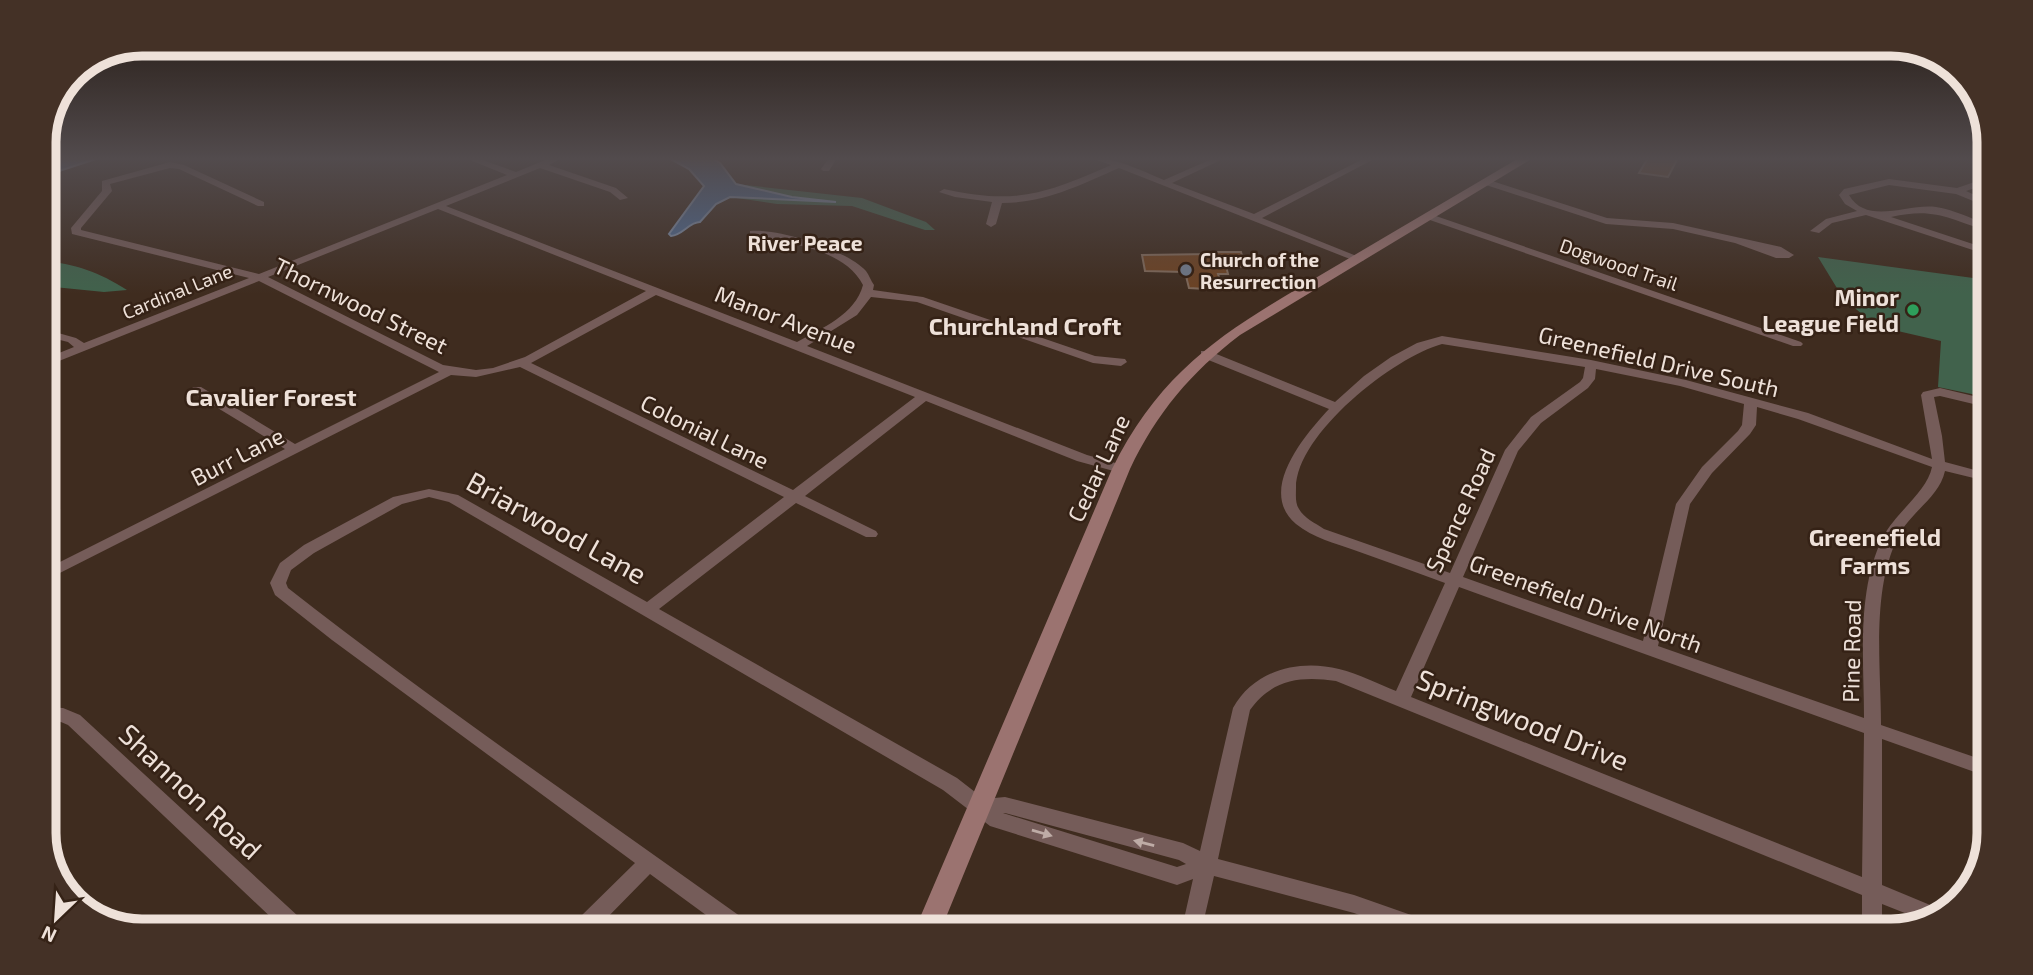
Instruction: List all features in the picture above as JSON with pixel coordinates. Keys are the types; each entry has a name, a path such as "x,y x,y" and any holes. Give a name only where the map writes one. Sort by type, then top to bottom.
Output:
{"main road":[{"name":"Cedar Lane","path":"932,919 1121,469 1152,412 1176,382 1205,354 1235,332 1453,204"}],"street":[{"path":"76,232 76,228 97,204"},
{"name":"Cardinal Lane","path":"56,358 444,204"},
{"path":"991,224 997,204"},
{"path":"1217,204 1359,259"},
{"path":"1254,218 1283,204"},
{"path":"1552,204 1606,221 1673,226 1738,241"},
{"path":"1851,204 1866,212 1977,248"},
{"name":"Manor Avenue","path":"438,206 1082,458 1121,469"},
{"path":"1881,217 1915,208 1929,208 1977,224"},
{"path":"1815,231 1829,221 1866,212"},
{"name":"Dogwood Trail","path":"1430,217 1797,344"},
{"name":"Thornwood Street","path":"62,235 76,232 258,277 448,372 479,373 521,363 655,291"},
{"path":"754,233 778,236 850,262 866,275 868,293 860,306 799,346"},
{"path":"868,293 919,299 1093,359 1121,362"},
{"path":"56,335 72,340 83,348"},
{"name":"Greenefield Drive South","path":"1335,407 1356,387 1419,345 1434,341 1471,343 1591,364 1751,401 1839,428 1938,466 1977,475"},
{"path":"1205,354 1335,407"},
{"name":"Colonial Lane","path":"521,363 871,534"},
{"name":"Spence Road","path":"1401,700 1512,450 1536,420 1584,385 1589,379 1591,364"},
{"name":"Burr Lane","path":"56,570 448,372"},
{"path":"197,390 296,450"},
{"path":"1938,466 1927,395 1940,392 1977,401"},
{"path":"647,610 925,396"},
{"path":"1649,649 1683,504 1707,470 1749,425 1751,401"},
{"name":"Greenefield Drive North","path":"1335,407 1315,432 1296,464 1288,500 1291,508 1306,524 1319,532 1977,766"},
{"name":"Pine Road","path":"1872,919 1873,608 1877,572 1892,534 1904,516 1931,487 1938,466"},
{"name":"Briarwood Lane","path":"728,919 338,636 281,591 278,583 285,567 309,549 398,500 418,494 437,493 453,498 950,784 997,820 1177,876 1208,865"},
{"name":"Springwood Drive","path":"1194,919 1242,708 1258,687 1284,674 1317,671 1338,675 1925,911"},
{"name":"Shannon Road","path":"56,715 74,720 287,919"},
{"path":"592,919 650,861"},
{"path":"1208,865 1354,904 1396,919"}],"green space":[{"path":"774,204 877,204 926,222 935,230 925,230 852,206"},
{"path":"1818,257 1977,279 1977,395 1938,387 1941,341 1876,326 1843,298"},
{"path":"56,263 87,270 127,290 104,292 56,287"}],"water":[{"path":"691,204 717,204 700,222 679,233 671,236 669,234"}],"building":[{"name":"Church of the Resurrection","path":"1241,252 1245,267 1226,266 1228,274 1218,274 1222,287 1189,288 1185,272 1145,271 1142,255 1211,254"}],"place":[{"name":"Church of the Resurrection","path":"1186,270"},
{"name":"Minor League Field","path":"1913,310"}],"district":[{"name":"River Peace","path":"805,242"},
{"name":"Churchland Croft","path":"1025,325"},
{"name":"Cavalier Forest","path":"271,396"},
{"name":"Greenefield Farms","path":"1875,550"}]}
